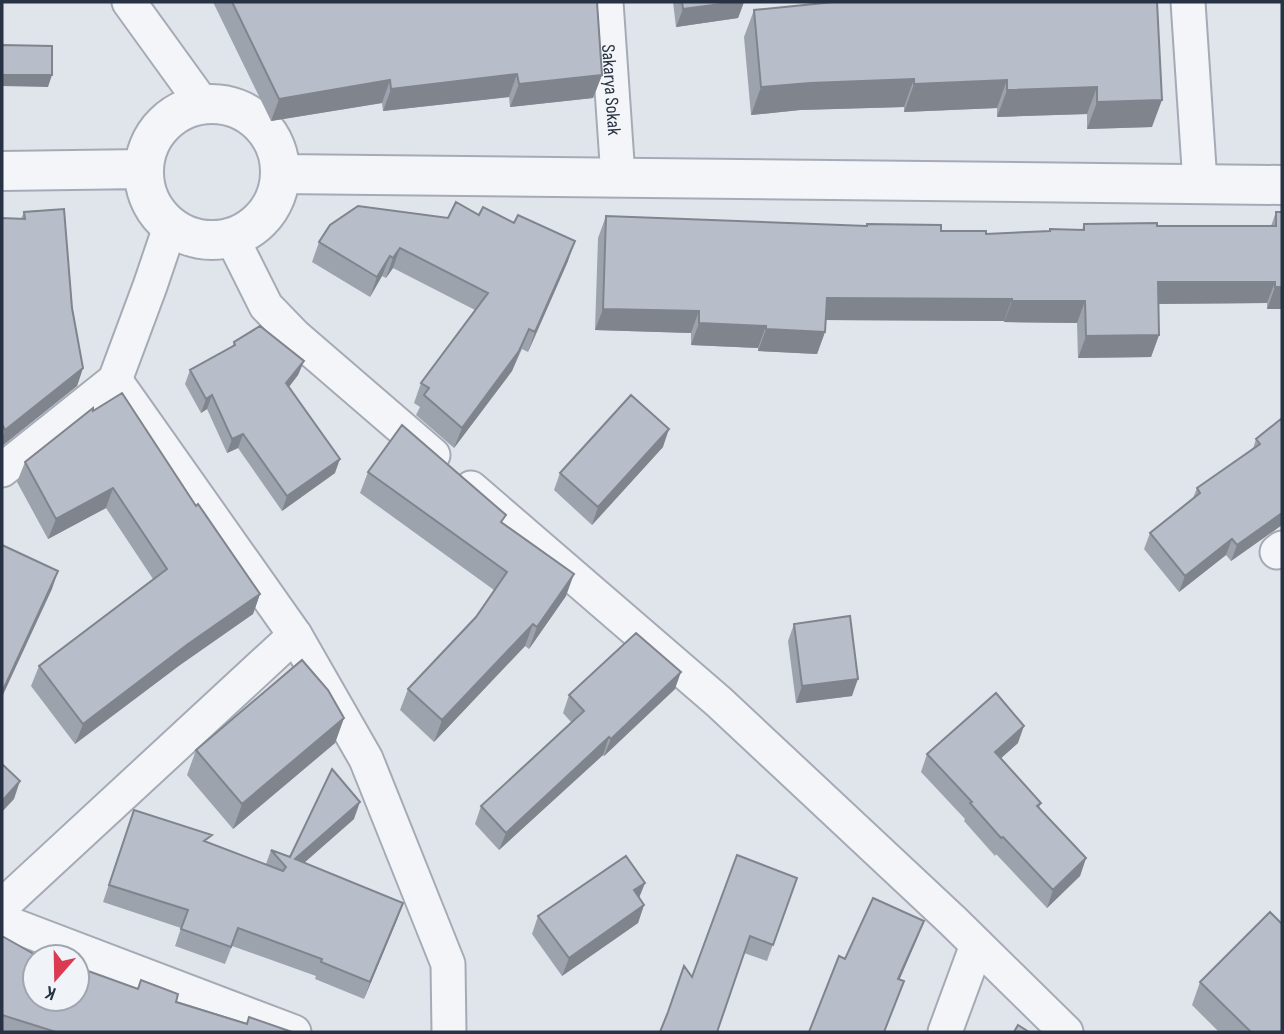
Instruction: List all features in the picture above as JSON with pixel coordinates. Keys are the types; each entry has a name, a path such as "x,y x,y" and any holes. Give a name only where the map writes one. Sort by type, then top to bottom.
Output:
{"street":[{"path":"129,2 202,103"},
{"name":"Sakarya Sokak","path":"606,2 618,177"},
{"path":"1188,2 1200,183"},
{"path":"202,103 226,104 248,113 266,129 278,150 281,174 277,195 267,214 251,229 232,238 210,240 189,236 170,227 155,211 146,191 143,169 147,146 160,126 179,111 202,103"},
{"path":"2,172 143,169"},
{"path":"281,174 1282,185"},
{"path":"2,470 114,380 170,227"},
{"path":"232,238 266,306 295,336 719,702 1066,1032"},
{"path":"114,380 295,635 366,759 448,964 449,1032"},
{"path":"2,906 295,635"},
{"path":"2,921 294,1032"},
{"path":"945,1032 977,945"}],"building":[{"path":"232,2 597,2 602,75 519,84 517,74 391,89 390,80 279,99"},
{"path":"682,2 736,2 683,9"},
{"path":"834,2 1157,2 1162,100 1097,102 1097,87 1007,90 1007,80 914,84 914,79 761,87 754,10"},
{"path":"2,45 52,46 52,75 2,75"},
{"path":"456,202 479,215 483,207 514,223 518,215 575,241 535,332 529,329 519,351 462,428 424,395 429,388 421,383 488,293 400,248 393,258 390,256 377,277 319,242 330,225 358,206 448,218"},
{"path":"64,209 72,308 83,368 5,430 2,424 2,218 25,219 24,212"},
{"path":"1276,212 1282,212 1282,287 1275,287 1275,282 1158,282 1159,335 1086,336 1085,301 827,298 825,332 699,323 699,311 603,309 606,216 867,226 941,225 941,231 986,231 986,234 1050,229 1084,230 1084,224 1276,226"},
{"path":"260,326 304,361 286,383 340,459 287,496 243,434 232,439 212,395 206,399 190,370 235,345 234,342"},
{"path":"122,393 196,506 198,504 260,594 188,644 83,724 39,666 167,569 113,488 56,519 25,462 93,408 93,411"},
{"path":"631,395 669,429 598,507 560,473"},
{"path":"1282,418 1282,513 1237,545 1232,539 1185,576 1150,533 1200,493 1197,488 1260,444 1256,439"},
{"path":"402,425 506,515 501,522 574,574 537,627 533,624 442,720 408,689 476,617 507,572 368,472"},
{"path":"2,545 58,571 3,690 2,690"},
{"path":"850,616 858,679 802,686 794,624"},
{"path":"636,633 681,672 506,833 481,806 584,711 569,695"},
{"path":"302,660 328,690 344,718 242,804 196,750"},
{"path":"996,693 1024,726 995,752 1041,803 1037,806 1086,858 1053,890 1003,837 1001,838 927,754"},
{"path":"2,764 20,781 2,801"},
{"path":"332,769 360,802 295,859 403,903 370,982 321,962 322,959 238,928 231,947 181,929 188,910 109,885 134,810 212,835 204,841 283,871 286,867 271,850 290,857"},
{"path":"737,855 797,878 773,945 750,936 717,1032 660,1032 684,966 692,977"},
{"path":"626,856 645,883 634,890 644,905 569,958 538,916"},
{"path":"873,898 924,921 898,979 904,981 884,1032 809,1032 839,956 845,959"},
{"path":"1270,912 1282,924 1282,1032 1251,1032 1200,982"},
{"path":"2,936 21,947 21,1013 91,1013 91,972 138,989 141,980 178,994 176,1002 247,1024 249,1017 292,1032 56,1032 2,1015"},
{"path":"1018,1025 1029,1032 1014,1032"}]}
